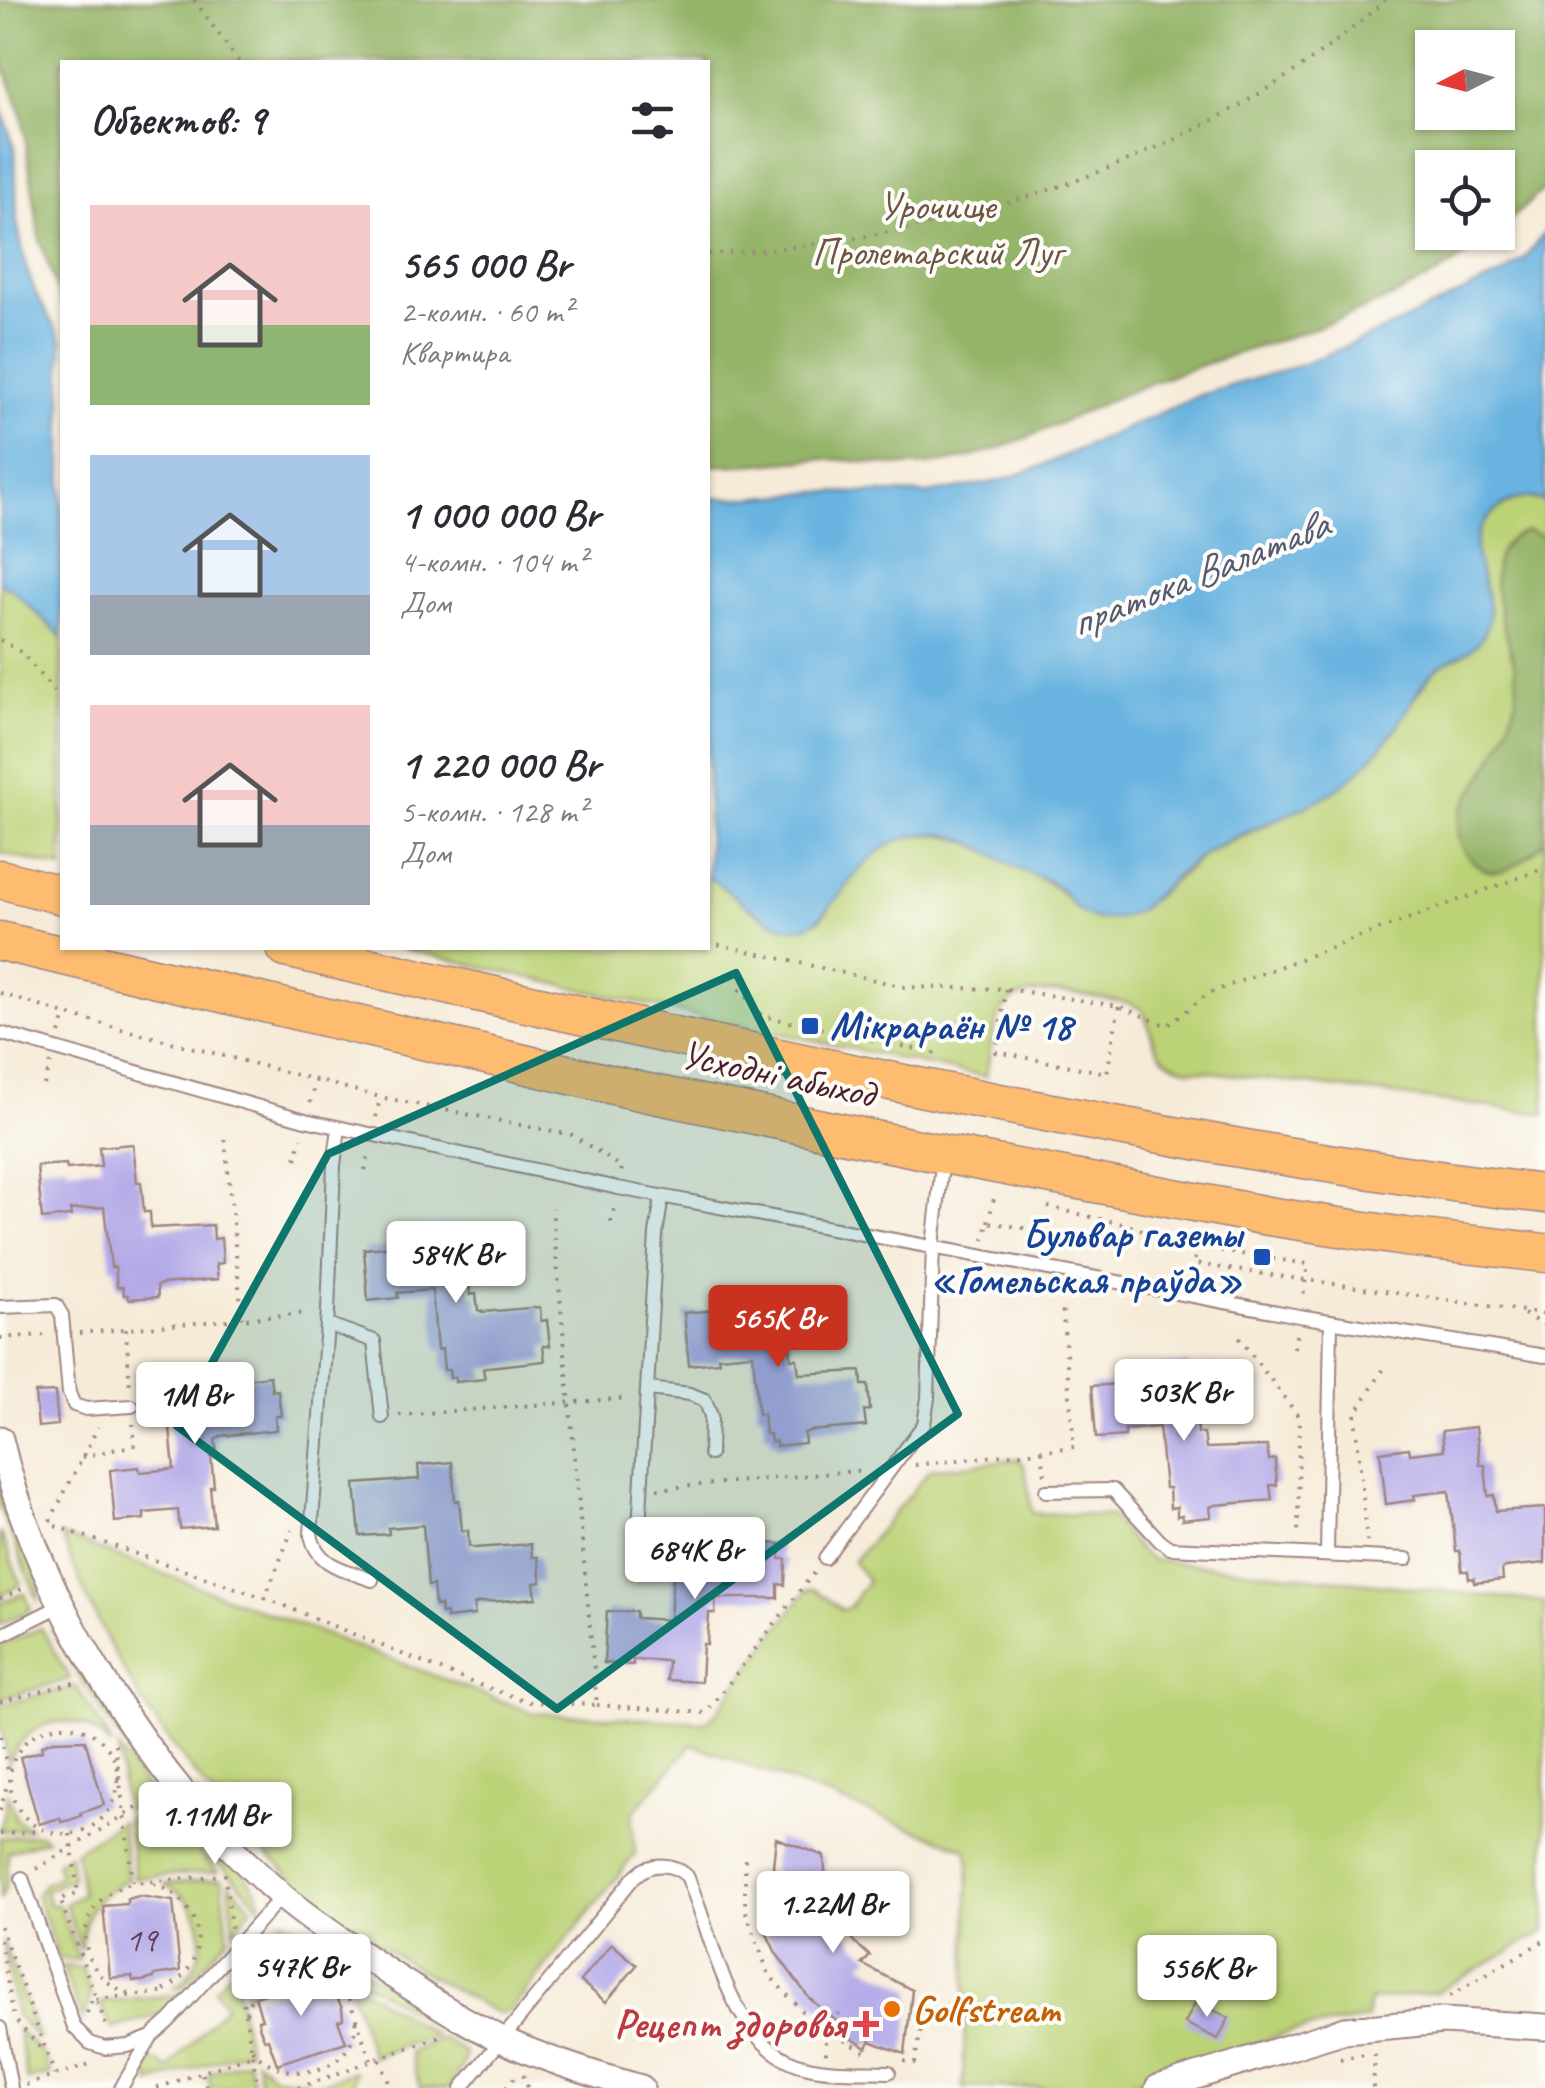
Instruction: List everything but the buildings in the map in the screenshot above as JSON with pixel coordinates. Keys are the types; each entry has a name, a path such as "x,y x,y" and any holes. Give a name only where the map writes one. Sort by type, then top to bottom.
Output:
{"main road":[{"path":"0,879 60,894"},
{"name":"Усходні абыход","path":"0,941 639,1091 943,1154 1268,1216 1545,1253"},
{"name":"Усходні абыход","path":"295,950 803,1066 1274,1156 1545,1194"}],"street":[{"path":"0,1439 12,1483 60,1606 131,1724 204,1816 282,1896 418,1992 502,2040 642,2088"},
{"path":"1158,2088 1345,2030 1443,2021 1545,2026"}],"lane":[{"path":"0,1033 340,1128 662,1198 1331,1321 1545,1356"},
{"path":"340,1128 334,1165 312,1542 322,1560 372,1580"},
{"path":"825,1558 919,1434 927,1410 933,1246 943,1154"},
{"path":"637,1564 656,1234 662,1198"},
{"path":"0,1308 56,1305 62,1315 70,1400 78,1408 132,1406"},
{"path":"328,1318 374,1342 382,1417"},
{"path":"1327,1555 1331,1321"},
{"path":"649,1393 690,1394 706,1400 710,1454"},
{"path":"1046,1491 1113,1490 1170,1548 1408,1559"},
{"path":"0,1636 60,1606"},
{"path":"462,2088 635,1876 648,1866 681,1870 687,1876 718,1966 746,2018 779,2056 826,2069 889,2072"},
{"path":"22,1878 74,2028 90,2044 114,2047 151,2037"},
{"path":"121,2088 151,2037 282,1896"},
{"path":"0,2028 3,2063 18,2087"}],"path":[{"path":"194,0 238,60"},
{"path":"710,254 868,236 990,207 1081,178 1170,140 1246,100 1312,57 1385,0"},
{"path":"0,640 20,652 60,699"},
{"path":"710,942 906,986 1006,988 1119,1006 1168,1026 1209,993 1545,868"},
{"path":"1006,988 996,1052 1107,1073 1119,1006"},
{"path":"739,990 763,1016 943,1055"},
{"path":"0,993 380,1097 572,1135 622,1167 621,1176"},
{"path":"60,1034 66,1014"},
{"path":"44,1085 51,1063"},
{"path":"310,1103 316,1079"},
{"path":"375,1122 380,1097"},
{"path":"296,1159 300,1138"},
{"path":"226,1139 242,1318"},
{"path":"365,1170 369,1152"},
{"path":"984,1240 993,1194 1012,1199"},
{"path":"1032,1203 1128,1225 1196,1246 1308,1264 1302,1300"},
{"path":"611,1222 614,1205"},
{"path":"552,1208 597,1706"},
{"path":"988,1222 1030,1229"},
{"path":"1196,1246 1194,1264 1545,1314"},
{"path":"975,1288 978,1272"},
{"path":"642,1491 1074,1447 1062,1305"},
{"path":"1520,1311 1545,1326"},
{"path":"0,1338 242,1318 328,1318"},
{"path":"1294,1348 1297,1331"},
{"path":"1238,1338 1300,1417 1298,1554"},
{"path":"1369,1557 1355,1414 1387,1364"},
{"path":"382,1417 649,1393"},
{"path":"108,1408 49,1524 264,1598 529,1702 706,1714 825,1558"},
{"path":"1042,1450 1046,1491"},
{"path":"264,1598 296,1520"},
{"path":"0,1599 48,1576"},
{"path":"0,1702 77,1682"},
{"path":"0,1811 13,1760 28,1738 51,1726 77,1726 100,1739 115,1760 118,1787 108,1811 89,1828 70,1834 0,1834"},
{"path":"0,1736 12,1799 44,1831"},
{"path":"114,1739 133,1884"},
{"path":"22,1878 156,1796"},
{"path":"18,2087 100,2060 114,2047 60,1899 78,1894 70,1834"},
{"path":"744,1859 745,1910 768,1975 803,2012 868,2054"},
{"path":"141,1994 115,1988 95,1970 86,1945 89,1918 104,1896 143,1882 225,1876 232,1936 244,1922"},
{"path":"143,1882 168,1889 179,1897 188,1907 197,1932 197,1946 188,1971 155,1993"},
{"path":"0,1926 55,2076"},
{"path":"0,1940 16,2035"},
{"path":"1447,1998 1545,1940"},
{"path":"234,1950 258,2088"},
{"path":"246,2017 255,1990 264,1980 288,1968 301,1966 327,1973 345,1990"},
{"path":"92,1986 95,1970"},
{"path":"338,1970 371,2061"},
{"path":"96,1999 171,1992"},
{"path":"901,2060 915,2063 926,1992"},
{"path":"0,2004 48,2055"},
{"path":"826,2069 826,2041 840,2013"},
{"path":"250,2044 264,2064 275,2071 300,2078 314,2076 337,2064 346,2054 356,2018"},
{"path":"298,2088 443,2035"},
{"path":"1327,2062 1375,2052 1373,2088"},
{"path":"157,2088 252,2055"},
{"path":"380,2058 390,2088"},
{"path":"202,2073 207,2088"},
{"path":"506,2088 521,2074 528,2088"}],"highlighted area":[{"path":"736,973 958,1414 557,1709 177,1426 328,1154"}],"green space":[{"name":"Урочище Пролетарский Луг","path":"0,0 1545,0 1545,188 1515,215 1515,150 1415,150 1415,250 1473,250 1415,286 1326,324 1141,387 992,451 936,464 822,459 710,465 710,60 60,60 60,297 40,241 22,115 0,56"},
{"path":"1525,497 1545,502 1545,1114 1189,1069 1160,1054 1142,1009 1078,994 1040,993 1010,1002 995,1029 986,1077 409,950 710,950 710,878 779,925 819,921 860,866 896,841 914,836 951,837 970,843 1049,884 1071,903 1142,908 1207,853 1322,798 1405,713 1432,673 1462,655 1485,594 1474,555 1475,540 1490,515"},
{"path":"1527,531 1545,537 1545,842 1515,866 1498,872 1480,867 1464,850 1458,822 1498,749 1515,701 1515,670 1495,578 1498,558 1508,542"},
{"path":"0,583 12,589 60,635 60,868 0,853"},
{"path":"1019,1459 1025,1467 1032,1513 1110,1516 1153,1560 1545,1602 1545,1931 1437,1992 1369,2001 1366,2019 1294,2031 1116,2088 963,2088 969,1861 966,1849 692,1744 635,1810 635,1854 512,2009 497,2013 354,1928 287,1873 240,1825 195,1774 137,1693 96,1616 61,1535 533,1713 700,1722 708,1721 716,1713 806,1591 814,1589 842,1610 849,1608 868,1580 853,1562 931,1469"},
{"path":"0,1482 40,1586 38,1600 0,1507"},
{"path":"0,1532 21,1584 0,1596"},
{"path":"25,1593 31,1609 0,1625 0,1603"},
{"path":"41,1628 70,1679 0,1699 0,1646"},
{"path":"52,1629 64,1636 251,1882 259,1894 260,1906 146,1775 96,1704"},
{"path":"76,1686 111,1747 85,1726 55,1722 27,1735 9,1763 0,1705"},
{"path":"118,1749 150,1793 125,1811"},
{"path":"8,1794 16,1819 30,1829 0,1831"},
{"path":"155,1802 218,1872 135,1878 127,1818"},
{"path":"121,1821 128,1879 106,1892 93,1906 81,1950 65,1904 82,1894 76,1851"},
{"path":"41,1834 47,1839 8,1852 7,1883 0,1900 0,1838"},
{"path":"69,1854 72,1879 45,1891 50,1905 59,1905 79,1960 59,1959 36,1896 44,1884 60,1876 56,1863"},
{"path":"222,1880 228,1937 184,1987 173,1988 195,1963 201,1933 189,1903 163,1884"},
{"path":"229,1883 252,1908 234,1930"},
{"path":"285,1919 448,2024 464,2043 369,1985 278,1921"},
{"path":"269,1927 317,1961 295,1961 276,1967 259,1979 246,1997 240,1961"},
{"path":"3,1941 39,2040 16,2015"},
{"path":"62,1966 82,1968 91,1995 82,2021"},
{"path":"231,1970 248,2050 151,2083 146,2070 149,2062 158,2061 168,2069 224,2008 215,1989"},
{"path":"347,1979 435,2035 372,2057"},
{"path":"183,1994 162,2014 112,2029 101,2005 102,2002"},
{"path":"18,2029 45,2057 50,2074 27,2080"},
{"path":"442,2038 465,2053 462,2067 448,2088 420,2088 410,2052"},
{"path":"248,2060 254,2088 211,2088 211,2072"},
{"path":"256,2060 275,2077 308,2081 288,2088 260,2088"},
{"path":"355,2071 353,2088 307,2088"}],"water":[{"path":"0,104 15,149 17,222 26,267 60,336 60,635 12,589 0,583"},
{"name":"пратока Валатава","path":"1545,232 1545,502 1529,498 1513,501 1484,522 1477,539 1477,556 1489,608 1488,626 1473,648 1428,677 1387,740 1348,781 1324,797 1206,853 1142,908 1110,919 1085,915 1053,884 950,835 910,837 886,847 822,915 808,925 792,928 771,921 710,878 710,498 819,492 929,494 999,481 1200,395 1304,364 1371,336 1503,274 1524,259"}],"place":[{"name":"Мікрараён № 18","path":"810,1026"},
{"name":"Бульвар газеты «Гомельская праўда»","path":"1262,1257"},
{"name":"Golfstream","path":"892,2009"},
{"name":"Рецепт здоровья","path":"866,2024"}]}
